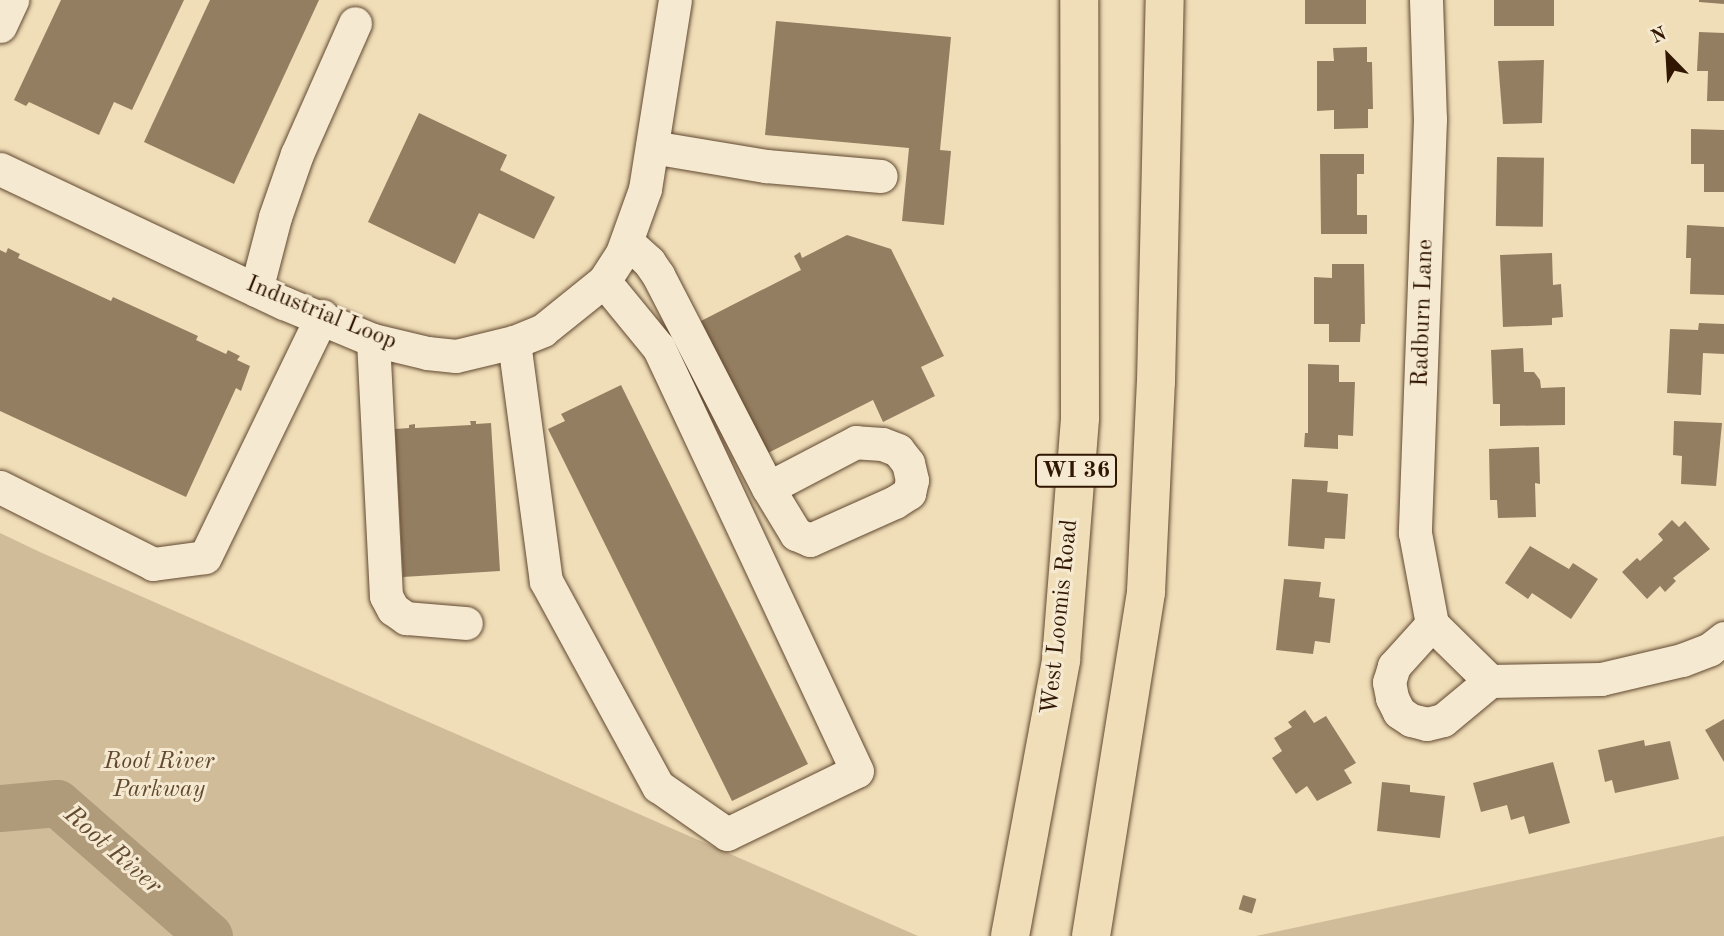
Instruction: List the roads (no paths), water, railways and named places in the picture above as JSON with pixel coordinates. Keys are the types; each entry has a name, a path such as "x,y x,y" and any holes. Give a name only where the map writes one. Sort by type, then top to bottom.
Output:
{"main road":[{"name":"West Loomis Road","path":"1010,936 1061,660 1080,418 1079,0"},
{"name":"WI 36","path":"1091,936 1146,592 1156,382 1165,0"}],"street":[{"path":"0,26 12,0"},
{"name":"Industrial Loop","path":"2,176 373,340 427,353 456,356 514,342 543,330 604,281 627,242 645,190 675,0"},
{"name":"Radburn Lane","path":"1426,0 1430,119 1415,533 1432,624"},
{"path":"256,290 275,217 297,154 355,23"},
{"path":"652,147 766,166 881,176"},
{"path":"627,242 649,262 658,275 768,488"},
{"path":"514,342 547,581 658,786 727,834 857,771 658,347 604,281"},
{"path":"0,487 153,564 205,557 322,316"},
{"path":"373,340 386,597 393,609 406,618 466,623"},
{"path":"1490,681 1432,624 1394,666 1390,682 1392,698 1399,712 1411,720 1427,724 1443,720 1490,681 1601,680 1682,660 1710,649 1724,638"}],"waterway":[{"name":"Root River","path":"0,808 57,803 209,936"}],"park label":[{"name":"Root River Parkway","path":"159,777"}]}
